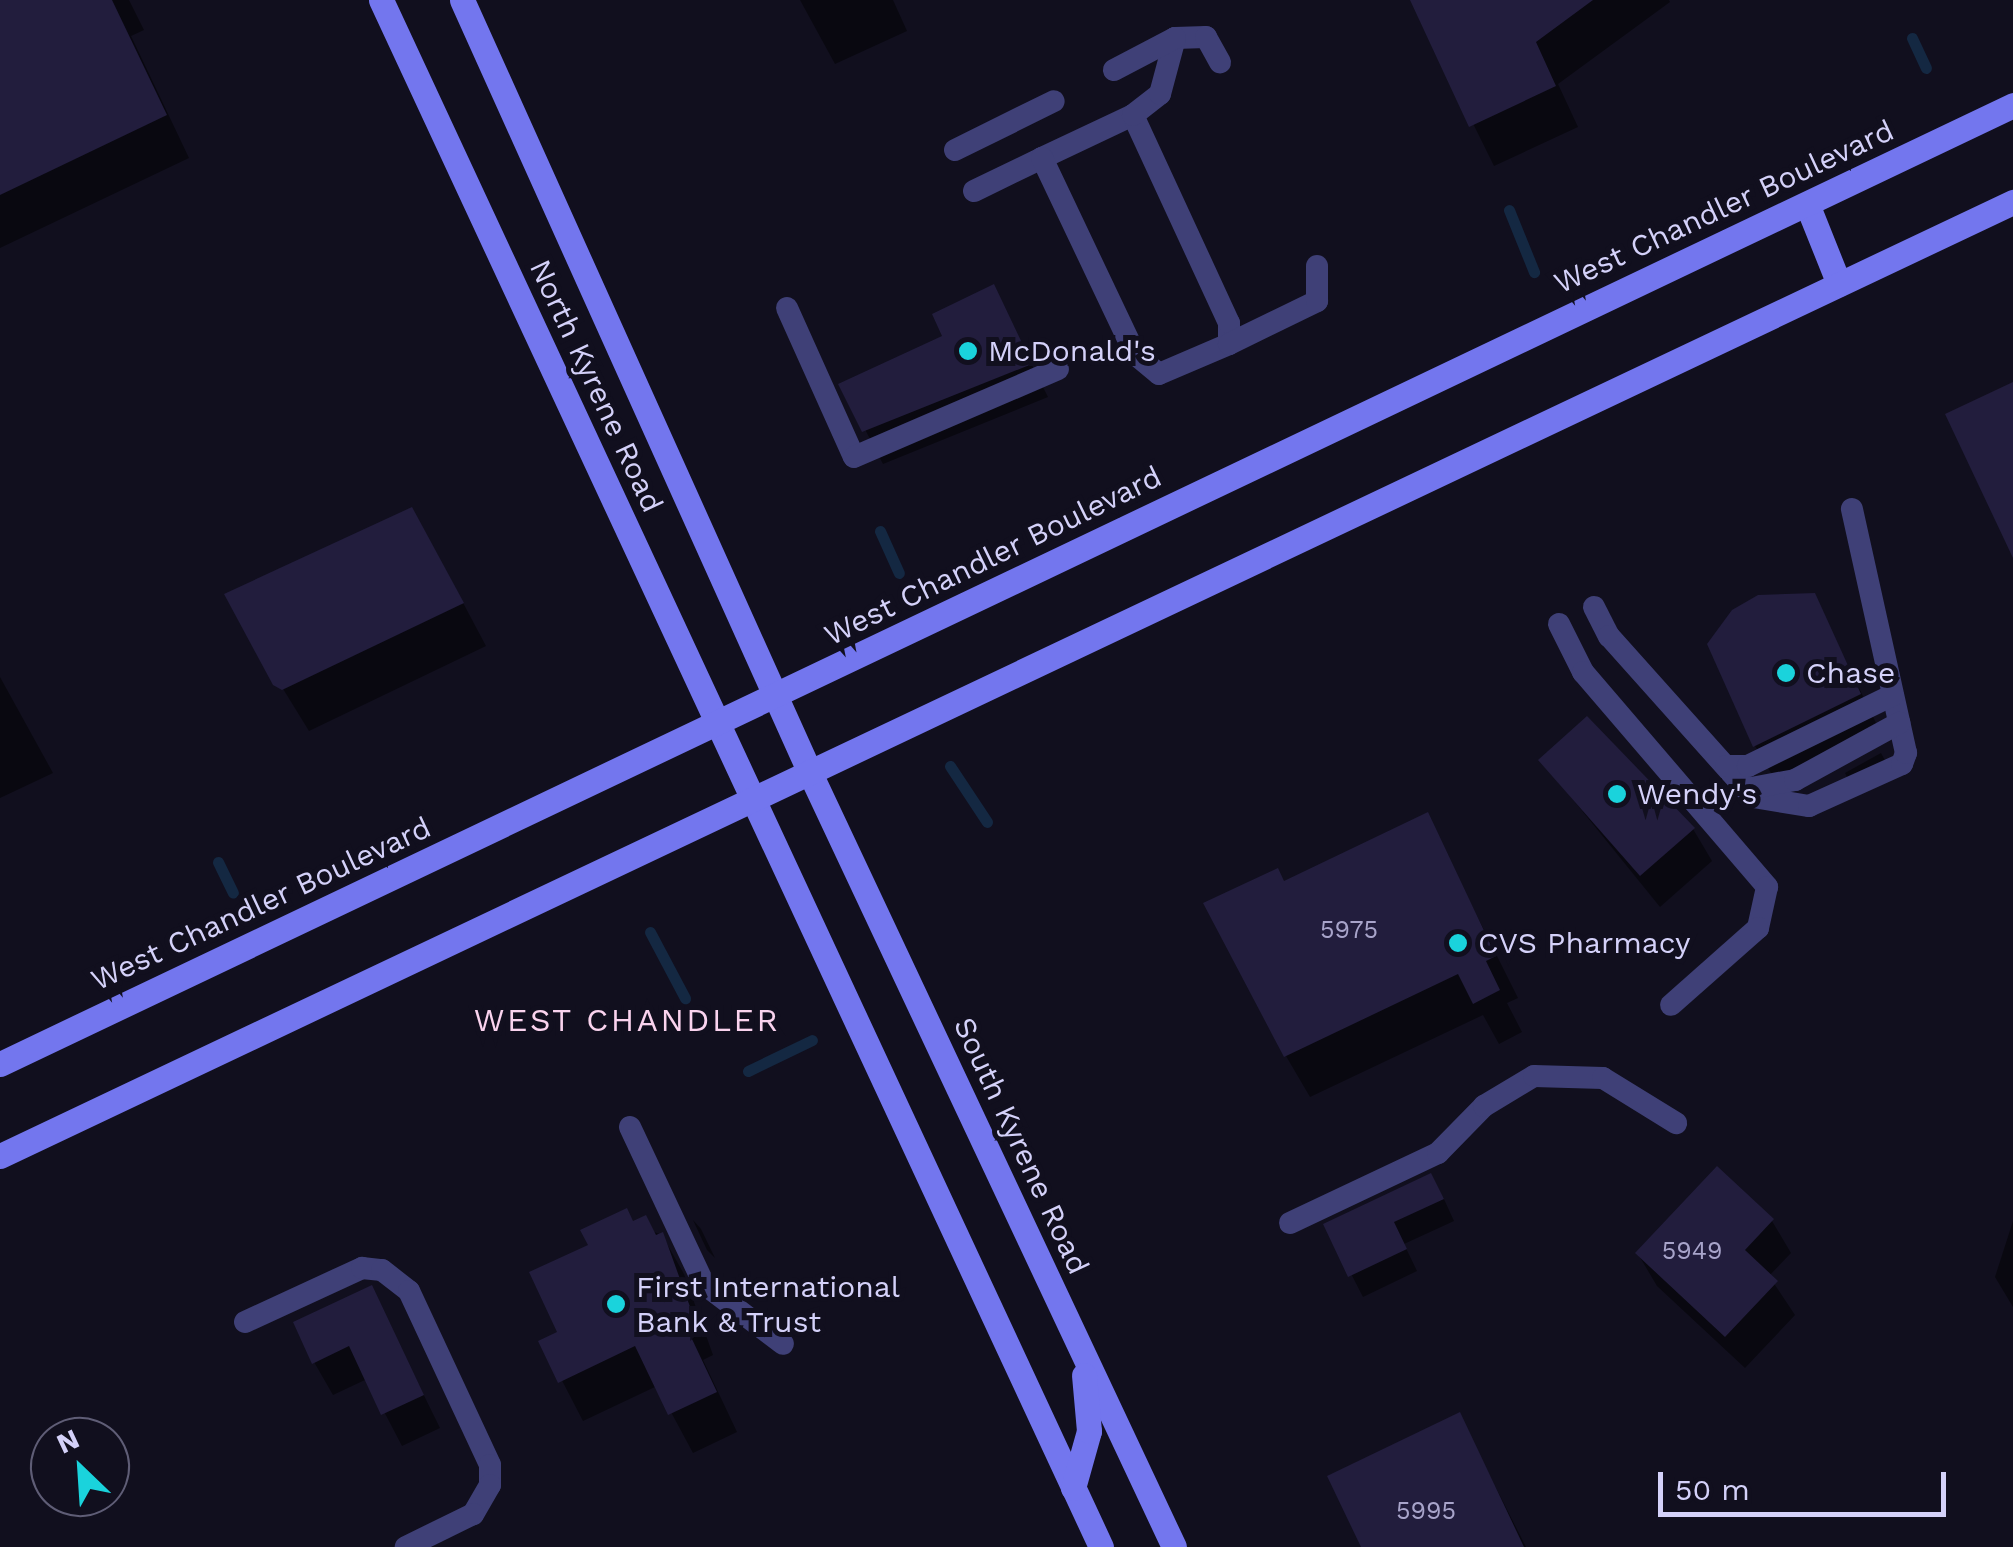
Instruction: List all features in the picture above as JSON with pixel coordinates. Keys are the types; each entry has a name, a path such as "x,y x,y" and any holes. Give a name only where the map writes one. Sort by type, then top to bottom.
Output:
{"main road":[{"name":"North Kyrene Road","path":"382,0 750,801"},
{"name":"North Kyrene Road","path":"462,0 810,773"},
{"name":"West Chandler Boulevard","path":"0,1064 2013,106"},
{"path":"0,1156 2013,202"},
{"path":"1806,204 1839,284"},
{"name":"South Kyrene Road","path":"810,773 1174,1547"},
{"path":"750,801 1102,1547"},
{"path":"1073,1488 1089,1431 1078,1345"}],"lane":[{"path":"974,191 1133,115 1160,94 1179,51 1175,38"},
{"path":"1114,70 1175,38 1206,38 1220,62"},
{"path":"955,150 1054,100"},
{"path":"1133,115 1229,323 1229,344"},
{"path":"1042,158 1135,354 1159,374 1317,301 1317,266"},
{"path":"788,308 854,457 1058,369"},
{"path":"1594,608 1609,636 1736,778 1768,803 1809,806 1902,764 1898,716 1852,509"},
{"path":"1559,624 1584,672 1767,887 1758,928 1671,1005"},
{"path":"1736,778 1748,766 1898,716"},
{"path":"1290,1223 1438,1153 1484,1106 1534,1076 1603,1078 1676,1123"},
{"path":"630,1128 704,1284 782,1344"},
{"path":"245,1322 362,1268 382,1270 409,1291 490,1465 490,1485 473,1514 406,1547"}],"building":[{"path":"0,0 112,0 167,115 0,195"},
{"path":"1410,0 1593,0 1536,42 1556,86 1469,127"},
{"name":"McDonald's","path":"994,284 1032,364 862,432 838,384 942,336 932,314"},
{"path":"2013,382 2013,558 1945,414"},
{"path":"412,507 464,603 282,690 273,685 224,594"},
{"name":"Chase","path":"1815,593 1861,694 1753,747 1707,644 1732,610 1758,595"},
{"name":"Wendy's","path":"1587,716 1695,828 1640,876 1538,760"},
{"name":"CVS Pharmacy","path":"1428,812 1496,956 1486,961 1500,990 1473,1004 1458,974 1284,1057 1203,903 1278,868 1284,881"},
{"path":"1717,1166 1774,1219 1745,1250 1778,1281 1725,1337 1635,1253"},
{"path":"1431,1173 1444,1199 1394,1222 1407,1249 1348,1277 1323,1224"},
{"name":"First International Bank & Trust","path":"627,1208 633,1221 646,1215 656,1235 663,1232 693,1315 683,1320 717,1392 668,1415 635,1346 558,1383 538,1341 557,1332 529,1272 588,1245 580,1230"},
{"path":"372,1285 424,1395 381,1415 349,1346 312,1364 293,1322"},
{"path":"1460,1412 1524,1547 1361,1547 1327,1476"}],"waterway":[{"path":"1912,38 1926,68"},
{"path":"1509,210 1534,272"},
{"path":"880,531 899,573"},
{"path":"950,766 987,822"},
{"path":"218,862 233,893"},
{"path":"650,932 685,998"},
{"path":"748,1071 812,1040"}],"place":[{"name":"McDonald's","path":"968,351"},
{"name":"Chase","path":"1786,673"},
{"name":"Wendy's","path":"1617,794"},
{"name":"CVS Pharmacy","path":"1458,943"},
{"name":"First International Bank & Trust","path":"616,1304"}],"district":[{"name":"WEST CHANDLER","path":"627,1020"}]}
